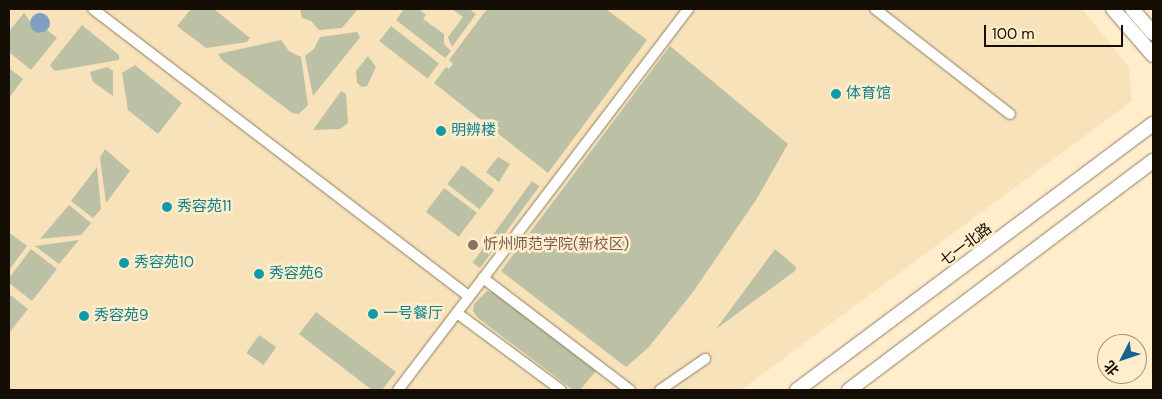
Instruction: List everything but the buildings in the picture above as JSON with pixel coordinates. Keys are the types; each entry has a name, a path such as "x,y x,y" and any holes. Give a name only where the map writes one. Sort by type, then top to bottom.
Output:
{"main road":[{"path":"1114,9 1153,55"},
{"path":"1132,9 1153,33"},
{"name":"七一北路","path":"797,390 1153,124"},
{"path":"849,390 1153,162"}],"street":[{"path":"93,9 469,296"},
{"path":"398,390 688,9"},
{"path":"875,9 1010,114"},
{"path":"483,278 630,390"},
{"path":"457,313 561,390"},
{"path":"660,390 705,359"}],"shaded area":[{"name":"忻州师范学院(新校区)","path":"9,9 1082,9 1129,67 1132,101 741,390 9,390"}],"green space":[{"path":"191,9 214,9 250,38 247,42 206,48 177,26"},
{"path":"300,9 358,9 342,28 319,30 311,21 302,18"},
{"path":"404,9 419,9 426,15 423,19 444,34 444,44 451,51 445,58 396,20"},
{"path":"452,9 469,9 476,14 452,47 448,37 463,17"},
{"path":"487,9 606,9 647,40 548,173 434,83 446,67 449,69 453,64 449,60"},
{"path":"24,13 40,34 47,30 57,38 31,70 9,52 9,31"},
{"path":"82,25 119,55 119,60 55,71 50,65"},
{"path":"391,26 439,64 427,79 379,41"},
{"path":"357,32 360,37 358,40 313,96 305,56 314,49 320,37"},
{"path":"281,40 289,51 301,57 308,105 299,114 292,113 222,60 218,54"},
{"path":"670,46 788,144 756,200 693,292 648,348 626,367 501,271"},
{"path":"368,56 376,67 367,86 362,87 357,83 356,71"},
{"path":"135,65 182,103 158,134 128,110 122,73"},
{"path":"107,67 113,71 113,96 93,82 90,72"},
{"path":"9,68 23,79 9,98"},
{"path":"341,91 346,94 348,123 340,129 313,130"},
{"path":"105,149 130,171 106,203 100,158"},
{"path":"498,157 510,164 499,182 486,172"},
{"path":"462,165 494,190 480,209 447,184"},
{"path":"97,167 101,209 93,218 71,201"},
{"path":"532,181 539,186 480,268 473,263"},
{"path":"444,188 477,213 459,237 426,212"},
{"path":"69,205 91,223 81,235 40,239"},
{"path":"11,234 27,246 9,270 9,235"},
{"path":"79,240 59,264 35,246"},
{"path":"31,249 57,269 32,301 9,283 9,278"},
{"path":"775,249 796,267 795,271 716,329"},
{"path":"487,291 493,292 596,371 580,390 573,390 478,318 473,311 474,304"},
{"path":"9,294 28,309 9,333"},
{"path":"316,312 396,372 382,390 372,390 299,334"},
{"path":"259,335 276,347 264,365 246,353"}],"water":[{"path":"40,13 47,16 50,23 47,30 40,33 33,30 30,23 33,16"}],"place":[{"name":"体育馆","path":"836,94"},
{"name":"明辨楼","path":"441,131"},
{"name":"秀容苑11","path":"167,207"},
{"name":"忻州师范学院(新校区)","path":"473,245"},
{"name":"秀容苑10","path":"124,263"},
{"name":"秀容苑6","path":"259,274"},
{"name":"一号餐厅","path":"373,314"},
{"name":"秀容苑9","path":"84,316"}]}
